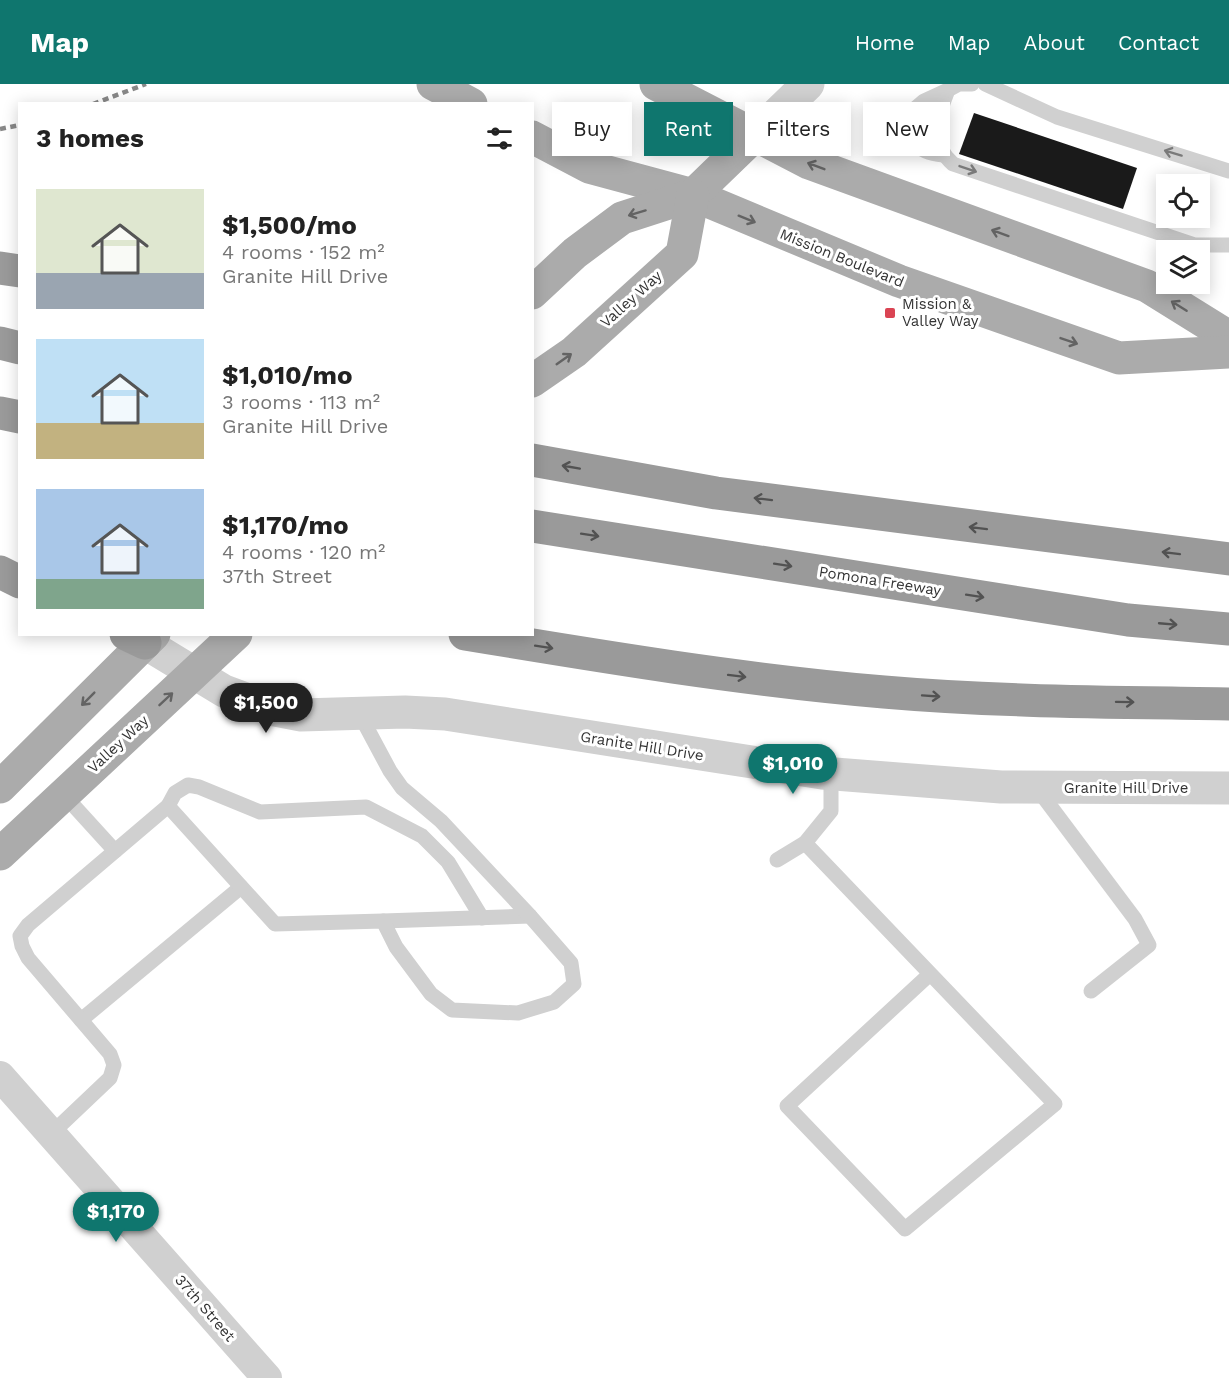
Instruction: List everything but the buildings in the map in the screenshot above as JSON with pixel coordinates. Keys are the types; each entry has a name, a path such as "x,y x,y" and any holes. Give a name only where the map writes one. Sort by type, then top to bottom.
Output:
{"highway":[{"path":"0,268 18,271"},
{"path":"0,344 18,348"},
{"path":"0,412 18,416"},
{"path":"534,460 716,493 1229,559"},
{"name":"Pomona Freeway","path":"534,526 1128,620 1229,629"},
{"path":"0,572 18,581"},
{"path":"477,636 685,670 884,692 980,699 1229,705"}],"main road":[{"path":"433,84 467,102"},
{"path":"656,84 745,131"},
{"name":"Mission Boulevard","path":"534,137 589,167 693,195 898,281 1119,358 1229,352"},
{"path":"534,291 574,253 622,218 693,195 745,145"},
{"path":"795,156 1147,286 1229,337"},
{"name":"Valley Way","path":"534,380 574,352 682,254 693,195"},
{"name":"Valley Way","path":"0,854 234,636"},
{"path":"0,787 142,637"}],"street":[{"path":"789,102 808,84"},
{"name":"Granite Hill Drive","path":"142,637 224,691 275,710 301,715 405,712 445,714 741,761 831,773 957,784 1036,787 1229,788"},
{"name":"37th Street","path":"0,1076 267,1378"}],"lane":[{"path":"922,102 959,84 972,84"},
{"path":"985,84 1057,117 1229,171"},
{"path":"944,102 948,90"},
{"path":"944,156 953,164 1195,245 1229,245"},
{"path":"360,714 390,771 402,788 441,821 530,916 571,963 574,984 554,1002 518,1013 452,1010 431,994 396,947 383,921"},
{"path":"777,860 805,843 831,811 831,773"},
{"path":"51,1134 110,1078 114,1065 110,1054 28,958 20,936 28,925 168,806 175,794 188,785 260,812 366,807 422,836 448,862 482,918"},
{"path":"1036,787 1135,919 1149,945 1091,992"},
{"path":"63,795 115,850"},
{"path":"168,806 275,924 530,916"},
{"path":"805,843 1056,1104 905,1229 787,1106 930,974"},
{"path":"81,1020 241,887"}],"railway":[{"path":"98,102 146,84"},
{"path":"0,129 18,125"}],"place":[{"name":"Mission & Valley Way","path":"890,313"}]}
